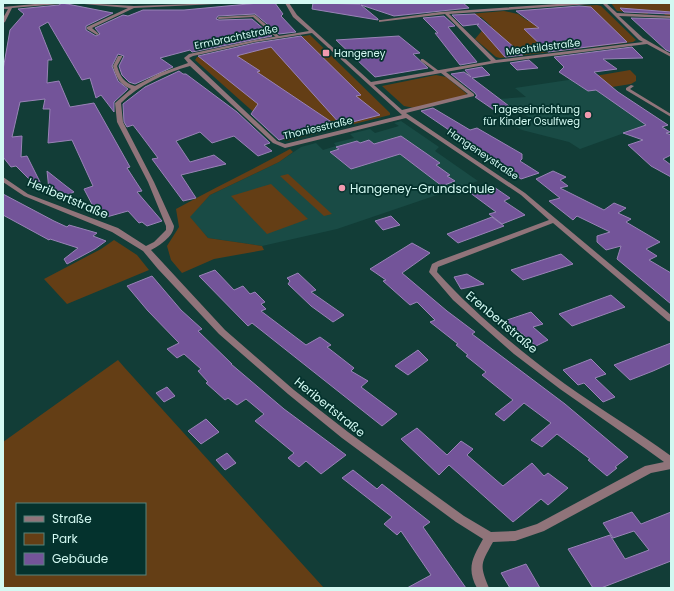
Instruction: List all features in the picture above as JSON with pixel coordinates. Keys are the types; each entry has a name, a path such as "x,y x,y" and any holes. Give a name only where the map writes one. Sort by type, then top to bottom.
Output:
{"street":[{"path":"3,8 10,9 34,4 59,3"},
{"path":"84,3 134,7 216,3"},
{"name":"Hangeneystraße","path":"287,3 295,16 401,112 502,179 555,220 671,319"},
{"path":"381,21 446,13 591,3"},
{"path":"599,3 604,3 647,43 671,56"},
{"path":"97,34 89,28 134,7"},
{"path":"3,22 10,9"},
{"path":"446,13 495,62"},
{"path":"615,14 671,17"},
{"name":"Ermbrachtstraße","path":"146,249 157,244 170,230 170,226 151,182 120,122 118,103 135,88 192,64 186,58 192,55 278,37 312,32"},
{"name":"Mechtildstraße","path":"370,84 495,62 647,43"},
{"path":"120,57 115,66 117,73 124,84 135,88"},
{"name":"Thoniesstraße","path":"192,64 280,145 285,146 407,116"},
{"path":"401,112 472,96 440,72"},
{"name":"Heribertstraße","path":"3,179 26,195 115,230 146,249 222,332 291,392 344,435 460,519 490,537"},
{"name":"Erenbertstraße","path":"555,220 441,263 435,266 433,272 456,298 517,352 563,387 671,462"},
{"path":"483,588 476,576 475,565 490,537 515,536 540,528 649,470 671,465"}],"lane":[{"path":"219,18 254,16 278,37"},
{"path":"422,60 440,72"},
{"path":"632,86 627,89 671,116"}],"shaded area":[{"name":"Tageseinrichtung für Kinder Osulfweg","path":"595,76 660,120 580,149 569,142 522,130 515,126 534,120 499,99 526,97 515,88"},
{"name":"Hangeney-Grundschule","path":"401,121 439,147 435,151 478,181 337,229 262,246 208,238 189,217 210,195 279,162 301,147 316,143 323,150 336,146 334,143 354,138 350,134 370,129 375,133 399,126 394,123"}],"green space":[{"path":"611,3 671,3 671,16 665,15 662,11 647,10 648,14 617,11"},
{"path":"580,6 601,6 636,40 633,42 500,58 496,57 475,39 485,27 491,26 481,17 457,19 458,15 504,11 518,14 528,21 574,16 582,8"},
{"path":"310,35 390,113 390,115 286,141 195,60 197,57 255,44"},
{"path":"630,70 636,76 636,81 631,84 612,87 595,76"},
{"path":"436,75 446,77 467,94 414,108 404,106 382,86"},
{"path":"290,149 293,152 279,162 210,195 190,217 208,238 262,246 264,250 214,259 182,273 171,260 167,246 179,227 176,209"},
{"path":"288,174 332,214 324,216 280,176"},
{"path":"271,184 308,219 267,234 231,196"},
{"path":"114,240 137,255 149,270 67,304 44,279 101,249"},
{"path":"118,360 324,588 3,588 3,442"}],"building":[{"path":"62,3 113,13 86,26 86,30 96,36 100,34 95,28 123,15 128,16 143,10 184,10 259,3 275,3 283,14 281,16 296,32 279,34 255,14 218,16 216,19 219,20 252,19 272,36 192,52 190,50 160,58 173,67 135,84 129,82 122,75 119,66 124,56 118,54 112,66 118,81 128,89 114,102 114,112 101,95 96,98 90,78 82,80 48,22 39,27 52,60 48,60 47,83 59,81 70,107 94,103 130,167 127,168 142,191 137,192 162,221 147,226 142,222 139,223 128,211 103,218 99,209 95,210 84,189 93,186 72,140 48,143 50,109 43,109 45,99 20,102 12,137 22,136 21,157 27,156 45,192 43,193 16,166 11,167 3,157 3,70 10,30 24,14 18,9 59,5"},
{"path":"313,3 463,3 469,8 394,16 361,5 378,20 312,9"},
{"path":"579,6 591,7 627,42 548,52 524,29 539,28 516,11"},
{"path":"620,8 671,12 671,14 624,12"},
{"path":"475,14 523,55 505,57 477,25 479,24 463,26 452,15"},
{"path":"444,16 455,26 448,27 477,62 460,65 435,33 438,33 423,18"},
{"path":"631,18 671,19 671,52 666,50"},
{"path":"301,36 361,95 356,96 380,115 341,125 271,47 237,56 260,71 257,72 333,123 279,140 251,114 258,104 198,56 255,43"},
{"path":"399,36 420,53 413,54 428,68 375,77 336,40"},
{"path":"632,47 643,58 603,59 617,69 594,72 618,92 668,125 662,127 670,132 666,133 671,135 671,155 663,159 671,165 671,177 651,166 628,145 643,140 623,133 646,125 596,90 588,91 559,72 564,67 554,57"},
{"path":"529,60 538,68 517,70 510,63"},
{"path":"482,67 490,75 472,78 509,106 494,110 475,97 477,96 475,93 451,74 464,72 471,77 465,70"},
{"path":"179,71 186,74 237,112 270,143 264,145 272,151 258,156 234,136 212,143 200,132 176,141 190,162 214,155 226,164 181,175 196,198 183,201 152,159 158,158 140,134 133,125 127,127 124,122 123,104 145,87"},
{"path":"433,108 470,130 477,128 522,154 522,159 520,161 539,173 521,179 421,111"},
{"path":"401,136 440,163 436,165 450,175 447,176 455,181 442,186 400,154 351,169 330,152 339,149 336,147 357,141 360,143 369,140 374,144"},
{"path":"47,171 74,192 60,198 49,190"},
{"path":"553,171 566,177 560,180 568,186 560,188 604,210 614,203 626,208 618,213 631,219 626,222 660,242 646,249 657,256 649,260 671,273 671,304 617,259 621,246 606,250 597,242 597,236 610,232 577,216 573,220 549,201 560,198 536,179"},
{"path":"491,185 510,198 504,201 525,215 502,224 489,214 496,212 469,192"},
{"path":"3,194 67,227 69,225 97,233 93,236 106,241 95,249 67,264 64,259 78,248 50,239 49,240 3,215"},
{"path":"391,216 400,225 383,230 375,221"},
{"path":"492,217 504,226 458,243 447,234"},
{"path":"412,243 430,253 402,273 447,311 475,332 472,334 565,404 628,457 615,467 617,468 607,476 588,460 590,459 557,434 542,447 531,440 551,423 524,403 504,421 495,414 513,400 482,375 486,372 466,356 468,355 456,345 458,344 430,322 435,320 417,302 410,305 383,281 386,280 370,269"},
{"path":"561,254 573,264 523,280 511,270"},
{"path":"215,270 234,290 243,286 250,294 255,292 265,302 261,304 266,309 261,311 306,345 320,337 331,345 327,347 354,368 351,371 368,381 361,387 397,414 382,426 252,323 248,326 199,276"},
{"path":"298,273 316,290 311,292 344,315 333,322 311,306 288,284 290,281 287,278"},
{"path":"467,274 484,284 461,289 454,277"},
{"path":"152,276 181,310 202,329 198,331 231,364 284,409 346,455 321,474 306,461 299,467 288,458 294,453 255,421 264,414 246,399 237,405 228,398 225,400 206,383 208,382 198,371 201,369 184,354 177,358 167,349 179,343 148,311 127,286"},
{"path":"611,295 625,307 572,326 559,314"},
{"path":"531,312 543,324 533,327 548,340 536,346 520,332 516,334 504,321"},
{"path":"671,343 671,363 630,380 614,365"},
{"path":"418,350 428,360 408,375 395,366"},
{"path":"591,359 606,374 595,378 615,397 603,402 584,383 578,385 563,370"},
{"path":"167,387 175,396 164,402 156,393"},
{"path":"206,419 219,432 201,444 188,431"},
{"path":"417,428 447,455 461,441 473,449 467,455 503,486 532,463 544,476 548,473 568,488 548,505 541,499 513,522 449,465 439,475 401,439"},
{"path":"227,453 236,463 225,470 216,460"},
{"path":"353,470 377,489 382,484 430,522 423,527 466,588 407,588 431,575 401,531 397,535 384,524 392,517 342,478"},
{"path":"632,512 641,524 671,512 671,561 601,588 593,588 568,549 610,535 625,559 649,550 634,531 613,538 603,523"},
{"path":"526,564 540,588 510,588 501,573"}],"place":[{"name":"Hangeney","path":"326,53"},
{"name":"Tageseinrichtung für Kinder Osulfweg","path":"588,115"},
{"name":"Hangeney-Grundschule","path":"342,188"}]}
